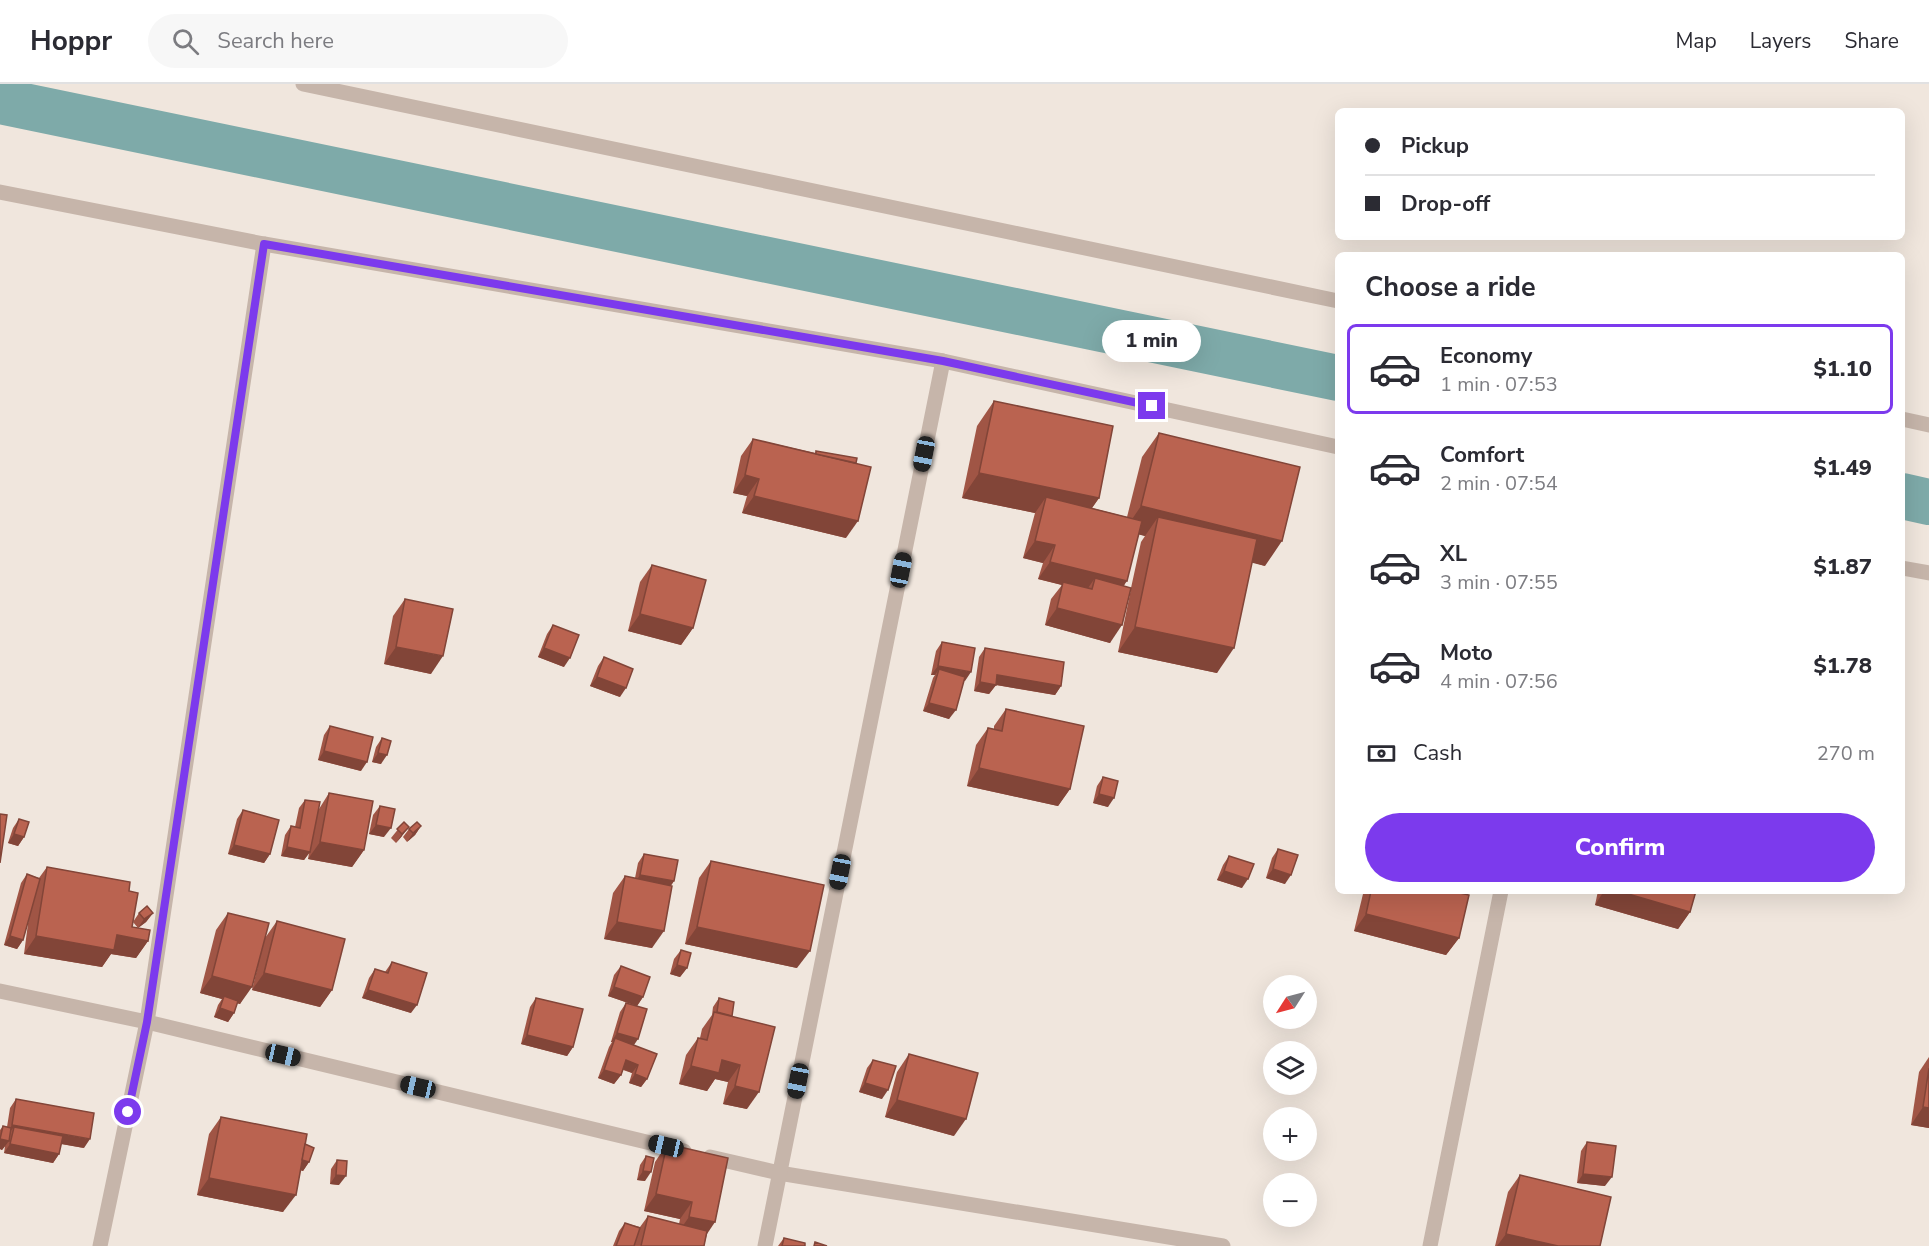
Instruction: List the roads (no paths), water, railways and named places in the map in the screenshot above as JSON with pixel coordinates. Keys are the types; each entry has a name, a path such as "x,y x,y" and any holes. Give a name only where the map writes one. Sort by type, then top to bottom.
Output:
{"street":[{"path":"303,84 1335,300"},
{"path":"0,192 264,244 943,361 1335,446"},
{"path":"100,1246 147,1022 264,244"},
{"path":"765,1246 943,361"},
{"path":"1905,420 1929,425"},
{"path":"1905,569 1929,573"},
{"path":"1430,1246 1501,894"},
{"path":"0,991 147,1022 779,1173 1223,1246"}],"waterway":[{"path":"0,101 1335,377"},
{"path":"1905,497 1929,502"}]}
